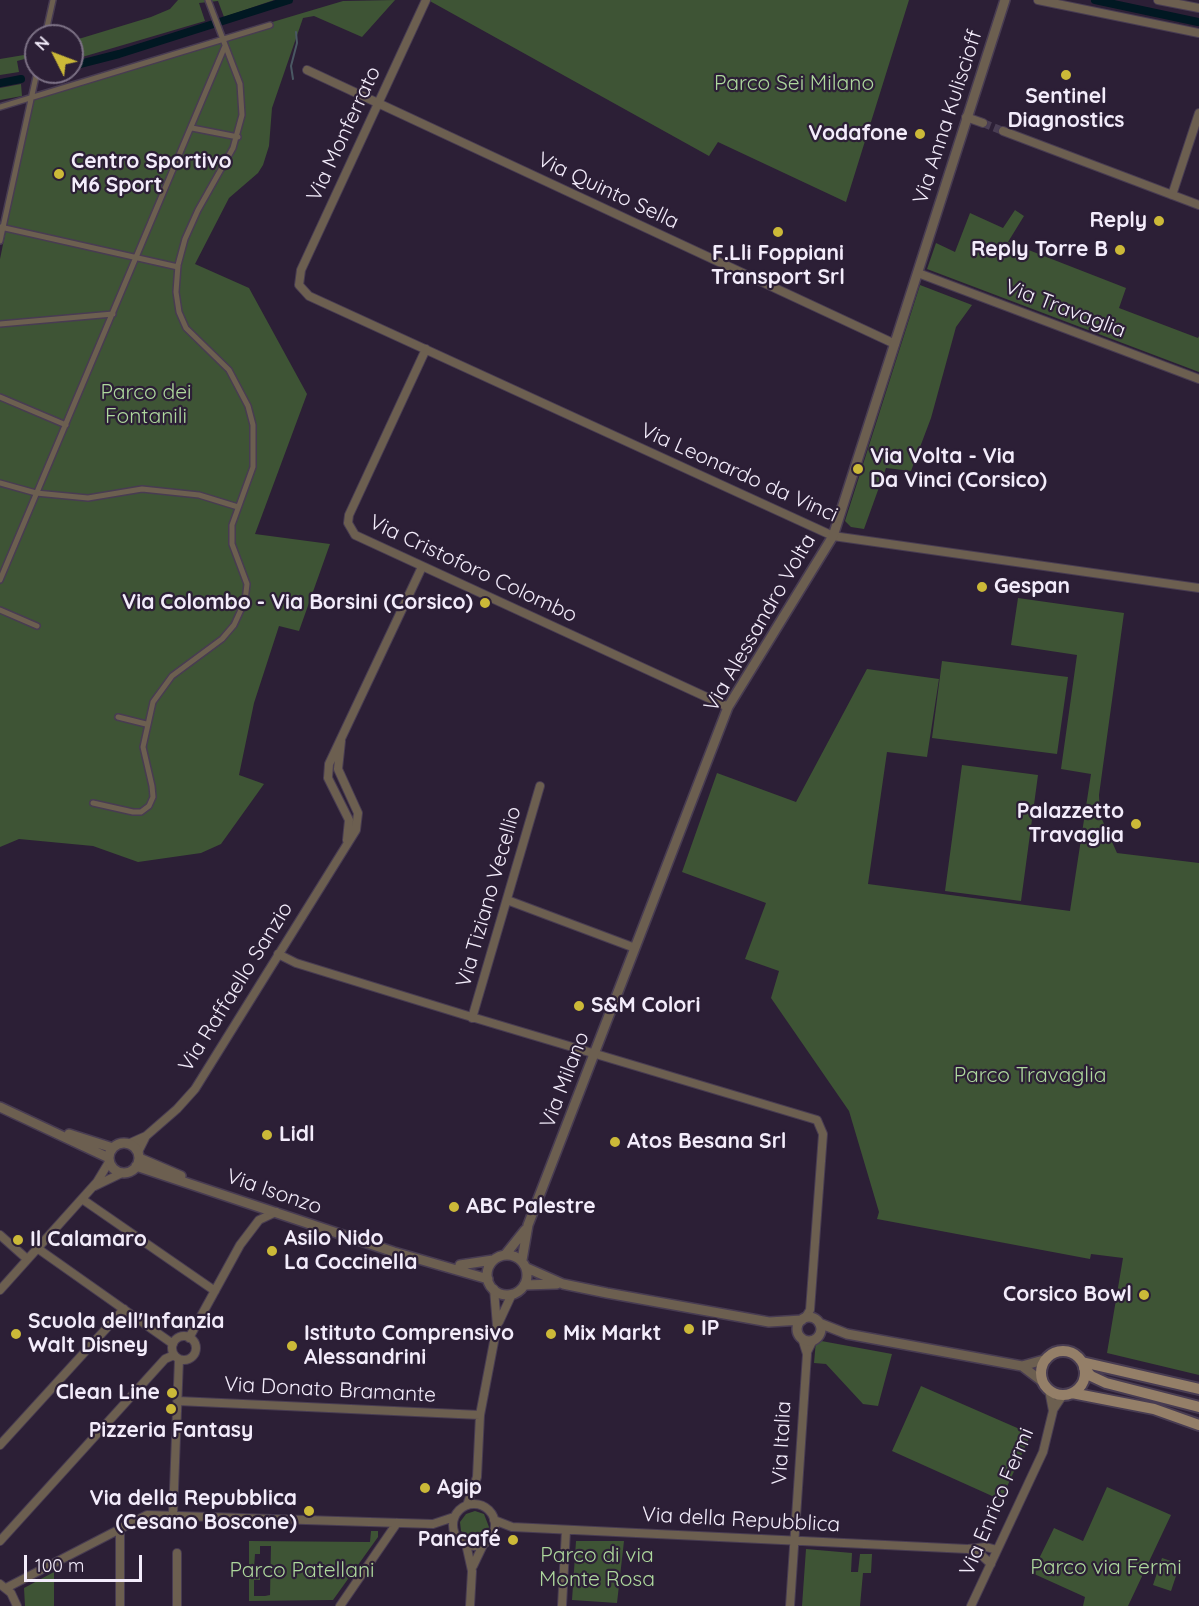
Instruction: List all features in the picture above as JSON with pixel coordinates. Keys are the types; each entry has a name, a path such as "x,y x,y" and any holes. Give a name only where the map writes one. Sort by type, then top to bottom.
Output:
{"main road":[{"path":"1199,1407 1106,1383 1091,1376 1083,1365 1067,1352 1055,1353 1047,1359 1041,1371 1046,1386 1154,1409 1199,1425"},
{"path":"1083,1365 1199,1389"},
{"path":"1072,1392 1084,1380 1083,1365"},
{"path":"1072,1392 1106,1383"}],"street":[{"path":"48,24 53,0"},
{"path":"93,804 133,812 141,812 149,806 153,797 143,747 146,724 153,702 161,689 186,664 222,639 234,625 245,601 247,584 232,544 232,525 253,467 253,425 248,406 229,370 186,328 179,312 176,292 178,267 185,239 198,210 238,137 243,97 235,69 208,0"},
{"name":"Via Monferrato","path":"299,285 301,270 426,0"},
{"name":"Via Anna Kuliscioff","path":"927,244 1005,0"},
{"path":"1038,0 1199,33"},
{"path":"1158,0 1199,8"},
{"path":"0,107 224,44 270,25"},
{"path":"0,580 192,128 224,44"},
{"name":"Via Quinto Sella","path":"307,70 895,344"},
{"path":"0,242 34,84"},
{"path":"1172,195 1199,113"},
{"path":"966,117 983,123"},
{"path":"192,128 238,137"},
{"path":"1003,131 1199,206"},
{"path":"2,228 178,267"},
{"name":"Via Alessandro Volta","path":"635,948 728,707 832,536 927,244"},
{"name":"Via Travaglia","path":"918,273 1199,379"},
{"name":"Via Leonardo da Vinci","path":"299,285 309,296 832,536 1199,588"},
{"path":"0,324 113,314"},
{"name":"Via Cristoforo Colombo","path":"426,349 349,515 348,523 355,535 728,707"},
{"path":"0,397 66,425"},
{"path":"0,483 36,493 94,498 142,489 199,495 238,507"},
{"path":"344,847 349,834 349,820 333,789 328,770 422,567"},
{"path":"0,610 37,626"},
{"path":"117,717 146,724"},
{"name":"Via Raffaello Sanzio","path":"128,1144 146,1136 195,1089 356,830 359,818 338,768 341,741"},
{"name":"Via Tiziano Vecellio","path":"472,1017 540,786"},
{"path":"507,900 635,948"},
{"name":"Via Milano","path":"524,1264 528,1225 635,948"},
{"path":"278,954 296,963 817,1120 823,1134 810,1310 797,1329 800,1337"},
{"path":"0,1107 109,1160 114,1169 122,1173"},
{"path":"40,1125 113,1148"},
{"name":"Via Raffaello Sanzio","path":"138,1159 146,1136"},
{"path":"0,1290 91,1188 109,1160 113,1148 122,1143 128,1144 138,1159 130,1172 122,1173 91,1188"},
{"name":"Via Isonzo","path":"138,1159 199,1186 394,1252 488,1279"},
{"path":"82,1199 215,1291"},
{"path":"189,1338 255,1224 277,1212"},
{"name":"Via Milano","path":"505,1254 528,1225"},
{"path":"0,1236 27,1259"},
{"path":"37,1248 173,1344 177,1357 178,1401 173,1514"},
{"path":"497,1326 494,1289 487,1272 493,1260 505,1254 563,1284"},
{"name":"Via Isonzo","path":"442,1264 469,1266 493,1260"},
{"path":"524,1264 524,1285"},
{"path":"472,1571 484,1543 493,1534 494,1520 479,1498 477,1477 480,1415 497,1326 512,1294 524,1285 563,1284 769,1322 813,1318 819,1323 847,1334"},
{"path":"494,1289 502,1294 512,1294"},
{"path":"0,1445 124,1309"},
{"path":"769,1322 800,1337 815,1339 830,1334 847,1334 1022,1366 1047,1359"},
{"path":"815,1339 821,1329 819,1323"},
{"path":"0,1541 165,1359 177,1357 189,1359 195,1351 193,1341 189,1338 180,1337 173,1344"},
{"name":"Via Italia","path":"800,1337 807,1354"},
{"name":"Via Italia","path":"790,1606 807,1354 815,1339"},
{"path":"1022,1366 1046,1386"},
{"name":"Via Enrico Fermi","path":"1046,1386 1053,1412"},
{"name":"Via Enrico Fermi","path":"971,1606 1040,1459 1053,1412 1072,1392"},
{"name":"Via Donato Bramante","path":"178,1401 480,1415"},
{"path":"17,1606 3,1586 147,1515 173,1514 433,1524 454,1517 466,1505 477,1477"},
{"path":"466,1505 483,1506"},
{"path":"454,1517 455,1534"},
{"name":"Via della Repubblica","path":"494,1520 512,1527 968,1549 986,1547 998,1550"},
{"path":"340,1606 397,1523"},
{"path":"433,1524 455,1534 466,1544 472,1571 470,1606"},
{"path":"120,1527 120,1606"},
{"name":"Via della Repubblica","path":"493,1534 512,1527"},
{"path":"562,1606 566,1530"},
{"path":"466,1544 484,1543"},
{"path":"968,1549 979,1553 991,1564"},
{"path":"177,1553 177,1606"}],"green space":[{"path":"178,0 274,0 224,17 218,1 199,3 205,21 84,56 84,37 170,9"},
{"name":"Parco dei Fontanili","path":"395,0 362,37 314,16 303,18 272,108 269,146 263,165 258,173 229,198 195,264 249,288 307,394 255,534 330,544 299,631 279,626 254,703 239,775 264,784 221,844 201,853 138,862 93,846 19,839 0,847 0,259 34,93 64,84 84,84 84,78 343,1"},
{"name":"Parco Sei Milano","path":"428,0 909,0 846,202 718,142 709,156"},
{"path":"24,55 24,59 17,61 19,72 0,75 0,59"},
{"path":"21,84 22,96 0,100 0,88"},
{"path":"1015,210 1024,216 1008,242 1126,288 1119,308 1198,338 1199,336 1199,372 927,269 936,243 955,252 970,213 1003,228"},
{"path":"920,285 972,305 956,327 931,418 911,471 886,468 864,529 851,527 845,521"},
{"name":"Parco Travaglia","path":"1018,598 1124,613 1099,795 1100,815 1117,853 1199,863 1199,1375 1107,1353 1123,1258 1091,1254 1090,1259 877,1219 879,1212 849,1111 771,998 779,971 745,959 766,903 682,872 717,773 796,802 867,669 939,679 927,757 887,752 868,884 1070,911 1091,774 1061,769 1077,655 1011,645"},
{"path":"942,661 1068,677 1057,754 932,738"},
{"path":"962,765 1038,775 1021,901 945,891"},
{"path":"816,1340 892,1354 878,1406 863,1404 826,1364 814,1363"},
{"path":"921,1386 1031,1434 1001,1500 892,1451"},
{"name":"Parco via Fermi","path":"1107,1487 1171,1515 1128,1606 1083,1606 1085,1597 1032,1573 1054,1528 1083,1541"},
{"path":"475,1511 484,1514 489,1527 485,1535 472,1540 461,1531 460,1522 466,1514"},
{"name":"Parco Patellani","path":"371,1531 378,1531 378,1537 333,1600 249,1601 249,1541 370,1542","holes":["260,1546 271,1546 270,1595 254,1596 254,1580 260,1580 260,1569 254,1568 255,1554 260,1554"]},
{"name":"Parco di via Monte Rosa","path":"576,1541 624,1541 617,1603 572,1600"},
{"path":"806,1549 852,1553 851,1572 858,1572 860,1554 872,1554 871,1573 863,1573 860,1606 802,1606"},
{"path":"1162,1558 1180,1564 1171,1591 1153,1585"},
{"path":"54,1572 54,1606 25,1606 24,1588"}],"waterway":[{"path":"84,63 289,0"},
{"path":"1095,0 1198,22"},
{"path":"293,79 291,66 297,43 296,32"},
{"path":"0,83 21,79"}],"tunnel":[{"path":"983,123 1003,131"}],"place":[{"name":"Sentinel Diagnostics","path":"1066,75"},
{"name":"Vodafone","path":"920,134"},
{"name":"Centro Sportivo M6 Sport","path":"59,174"},
{"name":"Reply","path":"1159,221"},
{"name":"F.Lli Foppiani Transport Srl","path":"778,232"},
{"name":"Reply Torre B","path":"1120,250"},
{"name":"Via Volta - Via Da Vinci (Corsico)","path":"858,469"},
{"name":"Gespan","path":"982,587"},
{"name":"Via Colombo - Via Borsini (Corsico)","path":"485,603"},
{"name":"Palazzetto Travaglia","path":"1136,824"},
{"name":"S&M Colori","path":"579,1006"},
{"name":"Lidl","path":"267,1135"},
{"name":"Atos Besana Srl","path":"615,1142"},
{"name":"ABC Palestre","path":"454,1207"},
{"name":"Il Calamaro","path":"18,1240"},
{"name":"Asilo Nido La Coccinella","path":"272,1251"},
{"name":"Corsico Bowl","path":"1144,1295"},
{"name":"IP","path":"689,1329"},
{"name":"Scuola dell'Infanzia Walt Disney","path":"16,1334"},
{"name":"Mix Markt","path":"551,1334"},
{"name":"Istituto Comprensivo Alessandrini","path":"292,1346"},
{"name":"Clean Line","path":"172,1393"},
{"name":"Pizzeria Fantasy","path":"171,1409"},
{"name":"Agip","path":"425,1488"},
{"name":"Via della Repubblica (Cesano Boscone)","path":"309,1511"},
{"name":"Pancafé","path":"513,1540"}]}
